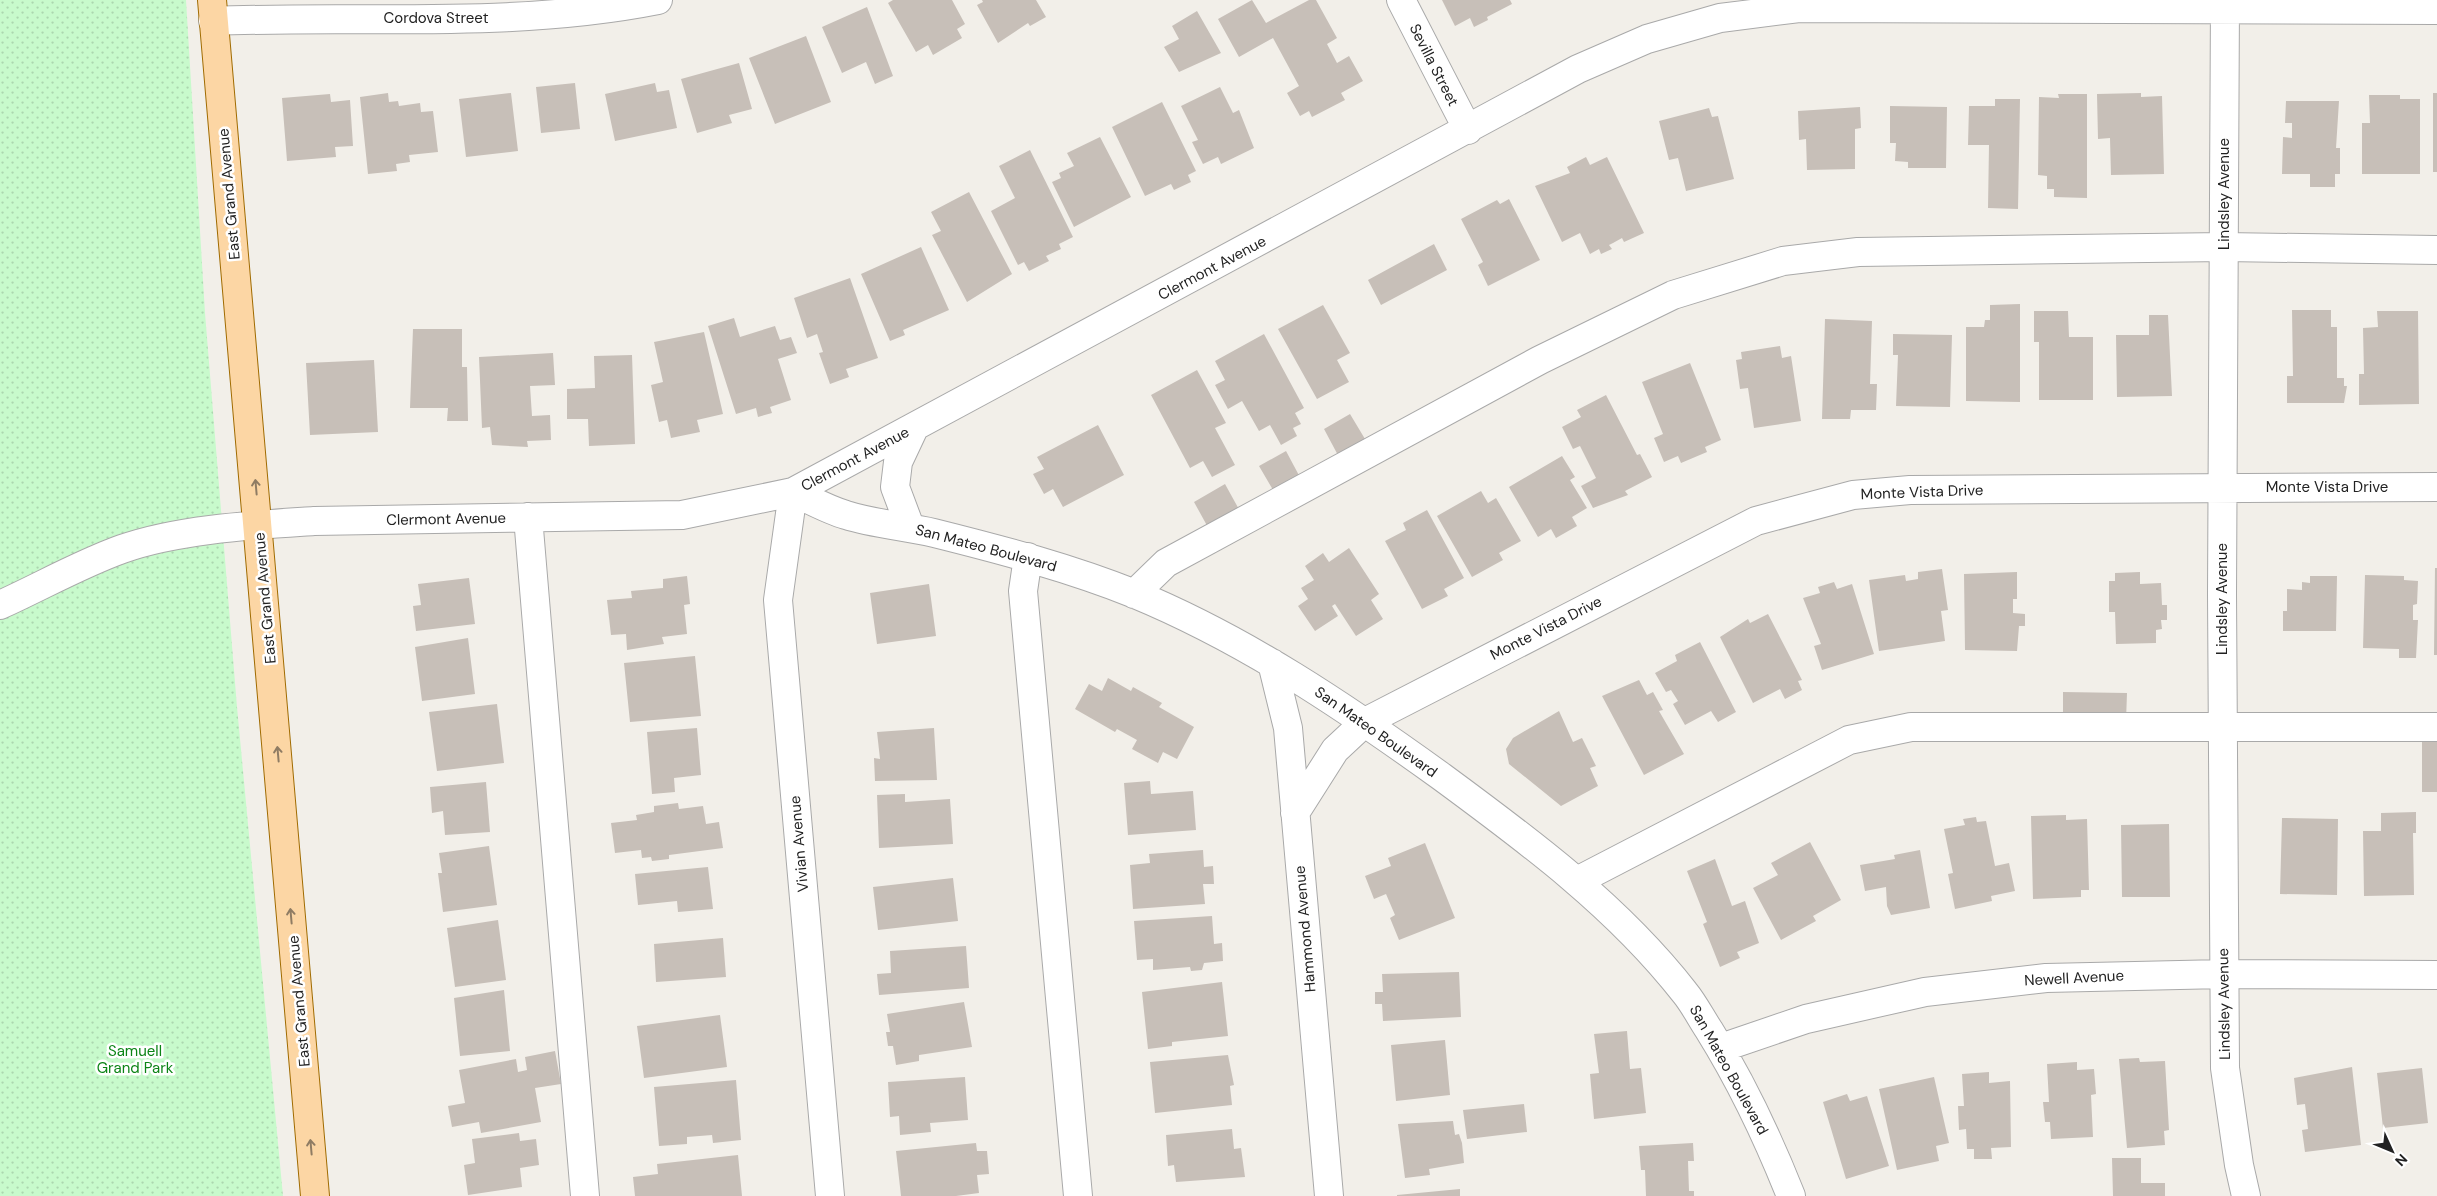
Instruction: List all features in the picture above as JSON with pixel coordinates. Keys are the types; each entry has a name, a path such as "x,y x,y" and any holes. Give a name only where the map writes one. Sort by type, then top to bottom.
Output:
{"main road":[{"name":"East Grand Avenue","path":"213,11 259,524 315,1196"}],"street":[{"name":"Cordova Street","path":"213,11 517,17 608,10 658,0"},
{"name":"Sevilla Street","path":"1401,0 1468,130"},
{"name":"Clermont Avenue","path":"0,605 121,549 151,541 259,524 682,515 793,492 1468,130 1578,69 1647,40 1720,18 1799,8 2225,5 2437,10"},
{"name":"Lindsley Avenue","path":"2225,5 2222,726 2225,1068 2239,1165 2246,1196"},
{"path":"1134,594 1166,564 1540,360 1673,295 1783,261 1858,252 2224,247 2437,250"},
{"path":"910,527 895,487 898,462 914,428"},
{"name":"Monte Vista Drive","path":"1294,813 1335,750 1365,722 1756,521 1853,495 1910,490 2223,486 2437,487"},
{"name":"San Mateo Boulevard","path":"793,492 847,516 910,527 1028,557 1134,594 1201,624 1272,663 1365,722 1491,813 1577,881 1627,926 1686,994 1720,1048 1766,1134 1791,1196"},
{"name":"Vivian Avenue","path":"793,492 778,600 830,1196"},
{"path":"528,517 585,1196"},
{"path":"1028,557 1023,591 1078,1196"},
{"name":"Hammond Avenue","path":"1272,663 1288,728 1329,1196"},
{"path":"1577,881 1849,740 1911,727 2437,727"},
{"name":"Newell Avenue","path":"1720,1048 1806,1019 1924,992 2046,978 2224,974 2437,974"}],"green space":[{"name":"Samuell Grand Park","path":"0,0 186,0 205,313 237,707 283,1196 0,1196"}],"building":[{"path":"893,0 952,0 965,24 957,29 962,38 933,55 928,45 916,52 888,3"},
{"path":"982,0 1036,0 1046,17 1030,26 1028,23 998,43 977,5 983,2"},
{"path":"1252,0 1266,23 1309,0 1316,0 1337,38 1327,44 1337,63 1349,56 1363,81 1341,93 1345,100 1312,117 1309,111 1300,116 1287,93 1299,86 1273,38 1239,57 1218,19"},
{"path":"1442,0 1510,0 1512,4 1487,17 1488,20 1474,27 1470,18 1455,26"},
{"path":"867,7 893,76 875,84 866,62 842,73 822,27"},
{"path":"1197,11 1221,53 1179,72 1164,47 1179,39 1172,26"},
{"path":"806,36 831,102 775,124 749,58"},
{"path":"739,63 752,109 729,115 732,123 697,133 681,79"},
{"path":"575,83 580,129 541,133 536,87"},
{"path":"655,83 657,92 669,90 677,128 615,141 605,94"},
{"path":"1220,87 1233,113 1239,110 1254,148 1221,164 1218,157 1203,164 1192,142 1198,140 1181,106"},
{"path":"388,93 389,102 398,101 399,106 420,103 421,112 433,111 438,152 409,155 410,162 396,164 397,171 368,174 360,97"},
{"path":"511,93 518,151 466,157 459,99"},
{"path":"2141,93 2141,97 2162,96 2164,174 2111,175 2110,138 2098,139 2097,94"},
{"path":"2433,93 2437,93 2437,172 2433,172"},
{"path":"330,94 331,102 350,100 353,146 335,147 336,157 287,161 282,98"},
{"path":"2058,94 2087,94 2087,198 2054,197 2054,189 2047,189 2047,176 2038,175 2039,97 2059,98"},
{"path":"2369,95 2400,95 2400,99 2420,99 2420,174 2362,174 2362,123 2370,123"},
{"path":"1995,99 2020,99 2018,209 1988,208 1989,145 1968,145 1969,106 1995,106"},
{"path":"2286,101 2339,101 2336,148 2340,148 2340,174 2335,174 2335,187 2310,187 2310,174 2282,174 2283,137 2292,138 2292,123 2285,123"},
{"path":"1162,102 1196,171 1188,175 1191,182 1174,190 1171,184 1145,196 1112,127"},
{"path":"1890,106 1947,107 1946,168 1908,168 1908,162 1895,161 1896,143 1890,143"},
{"path":"1860,107 1861,128 1855,129 1855,169 1807,170 1806,139 1799,140 1798,111"},
{"path":"1709,108 1712,117 1718,116 1734,179 1686,191 1678,158 1669,160 1659,121"},
{"path":"1100,137 1131,197 1074,227 1052,182 1061,178 1059,173 1074,166 1067,153"},
{"path":"1030,150 1073,237 1059,244 1061,249 1046,256 1049,261 1029,271 1024,262 1018,265 991,211 1015,198 999,166"},
{"path":"1586,157 1590,165 1607,157 1644,233 1624,242 1622,238 1609,245 1612,249 1601,254 1599,249 1590,254 1580,233 1562,242 1535,186 1570,173 1567,167"},
{"path":"969,192 1012,274 967,302 932,235 941,231 931,212"},
{"path":"1509,199 1540,260 1488,286 1478,265 1483,262 1461,219 1497,200 1500,204"},
{"path":"1434,244 1447,270 1381,305 1368,280"},
{"path":"921,247 949,310 903,330 905,335 890,341 861,274"},
{"path":"850,278 878,358 846,369 849,377 830,384 819,353 823,352 817,334 807,338 794,298"},
{"path":"2020,304 2020,402 1966,401 1966,327 1984,327 1985,320 1990,320 1990,305"},
{"path":"1323,305 1350,353 1337,360 1349,382 1317,399 1278,329"},
{"path":"2292,310 2331,310 2331,327 2337,327 2337,378 2344,378 2344,386 2347,386 2344,403 2287,403 2287,376 2293,376"},
{"path":"2034,311 2068,311 2069,337 2093,337 2093,400 2039,400 2039,342 2034,342"},
{"path":"2377,311 2418,311 2419,404 2359,405 2359,374 2364,374 2363,328 2378,327"},
{"path":"2149,315 2168,315 2172,396 2117,397 2116,335 2149,335"},
{"path":"734,318 740,337 775,326 780,340 791,337 797,353 778,359 791,400 770,407 772,413 758,417 756,408 736,414 708,326"},
{"path":"1825,319 1872,321 1870,384 1877,384 1876,410 1851,410 1850,419 1822,419"},
{"path":"413,329 462,329 462,367 467,367 468,421 447,421 448,408 410,408"},
{"path":"704,332 723,414 697,420 700,432 671,438 667,420 659,422 651,385 663,382 654,342"},
{"path":"1264,334 1304,408 1295,413 1301,424 1293,428 1297,436 1281,445 1270,425 1259,431 1242,401 1228,409 1215,385 1225,380 1215,361"},
{"path":"1893,334 1952,335 1950,407 1896,406 1898,355 1893,355"},
{"path":"1780,346 1782,358 1791,356 1801,421 1754,428 1748,388 1740,389 1736,360 1742,359 1741,352"},
{"path":"553,353 555,385 530,386 532,416 550,415 551,440 527,441 528,447 492,445 490,427 482,428 479,357"},
{"path":"632,355 635,444 589,446 588,419 567,419 567,389 595,388 594,356"},
{"path":"374,360 378,432 310,435 306,363"},
{"path":"1690,363 1721,440 1705,447 1707,452 1681,463 1678,456 1664,462 1654,438 1663,434 1642,382"},
{"path":"1197,370 1226,423 1215,428 1235,465 1212,477 1203,461 1190,468 1151,395"},
{"path":"1606,395 1637,455 1640,454 1652,477 1625,491 1628,495 1593,508 1581,486 1596,478 1580,446 1573,449 1562,427 1581,417 1577,410"},
{"path":"1350,414 1368,444 1340,459 1324,429"},
{"path":"1098,425 1124,475 1063,507 1053,489 1044,494 1033,474 1044,469 1037,457"},
{"path":"1286,451 1302,481 1276,495 1259,466"},
{"path":"1562,456 1575,477 1570,480 1587,508 1572,517 1577,526 1556,538 1551,529 1538,537 1509,487"},
{"path":"1225,484 1241,513 1210,531 1194,502"},
{"path":"1481,491 1488,503 1496,498 1521,541 1499,553 1503,560 1472,577 1437,516"},
{"path":"1427,510 1464,578 1444,589 1448,596 1422,609 1385,541 1406,530 1403,523"},
{"path":"1349,548 1379,594 1371,600 1383,619 1356,636 1335,604 1332,606 1338,616 1315,631 1298,606 1308,599 1301,588 1314,580 1305,566 1323,553 1329,562"},
{"path":"2435,568 2437,568 2437,655 2434,655"},
{"path":"1942,569 1948,610 1941,611 1945,641 1879,651 1869,580 1905,575 1906,581 1918,579 1918,572"},
{"path":"2017,572 2017,599 2013,599 2013,613 2025,614 2025,626 2019,626 2017,651 1965,650 1964,574"},
{"path":"2140,572 2140,584 2161,583 2162,605 2167,605 2167,620 2161,620 2162,629 2156,630 2156,643 2116,644 2115,612 2109,612 2109,581 2115,581 2115,573"},
{"path":"2365,575 2404,576 2404,580 2418,581 2417,604 2413,605 2413,620 2418,620 2416,658 2399,658 2399,649 2363,648"},
{"path":"687,576 690,604 684,605 687,634 662,637 664,644 627,650 626,634 611,635 607,600 632,598 631,591 663,588 663,579"},
{"path":"2310,576 2337,576 2336,631 2283,631 2283,611 2287,611 2287,589 2302,590 2302,582 2310,583"},
{"path":"469,578 475,624 416,631 413,606 421,605 418,584"},
{"path":"1834,582 1837,589 1852,584 1874,654 1822,670 1814,646 1821,644 1803,598 1820,593 1818,587"},
{"path":"929,584 936,636 877,644 870,593"},
{"path":"1768,614 1802,680 1798,681 1802,690 1785,699 1780,689 1753,703 1720,637 1748,619 1750,623"},
{"path":"468,638 475,694 422,701 415,647"},
{"path":"1700,642 1736,712 1718,722 1711,711 1685,725 1673,704 1678,701 1671,690 1666,692 1655,673 1677,661 1675,655"},
{"path":"695,656 701,716 630,722 624,663"},
{"path":"1108,678 1131,691 1133,687 1162,703 1159,707 1194,727 1177,759 1163,752 1158,763 1132,749 1137,740 1117,729 1115,732 1075,709 1089,684 1102,691"},
{"path":"1639,680 1647,695 1653,692 1663,710 1659,711 1684,754 1644,775 1602,696"},
{"path":"2063,692 2127,693 2126,721 2063,720"},
{"path":"497,704 504,763 437,771 429,712"},
{"path":"1559,711 1573,742 1582,738 1596,766 1590,768 1598,786 1561,806 1509,764 1506,749 1513,738"},
{"path":"697,728 701,775 674,778 675,792 652,794 647,732"},
{"path":"934,728 937,780 875,781 874,758 880,759 877,732"},
{"path":"2422,740 2437,740 2437,792 2422,792"},
{"path":"1150,781 1151,794 1193,791 1196,830 1128,835 1124,783"},
{"path":"486,782 490,832 445,835 443,811 432,813 430,787"},
{"path":"905,794 905,802 950,799 953,844 879,848 877,795"},
{"path":"678,803 679,809 703,806 706,824 719,822 723,848 669,855 669,859 652,861 651,857 642,858 641,850 615,853 611,823 637,820 636,815 654,812 654,806"},
{"path":"2416,812 2416,833 2413,833 2414,895 2364,896 2363,831 2381,831 2381,813"},
{"path":"2066,815 2066,820 2087,819 2089,890 2081,890 2081,897 2033,899 2031,816"},
{"path":"1976,817 1977,822 1986,821 1995,866 2009,863 2015,891 1991,896 1992,901 1955,909 1948,874 1953,873 1944,829 1965,825 1963,819"},
{"path":"2282,818 2338,819 2337,895 2280,894"},
{"path":"2169,824 2170,897 2122,897 2121,825"},
{"path":"1810,842 1841,900 1813,916 1816,921 1781,940 1753,888 1778,875 1771,863"},
{"path":"1425,843 1455,918 1399,940 1390,918 1395,915 1386,894 1374,899 1365,876 1391,866 1388,858"},
{"path":"489,846 497,905 443,912 438,873 442,873 439,853"},
{"path":"1203,850 1204,867 1213,866 1214,884 1203,884 1205,904 1133,909 1130,865 1150,863 1149,854"},
{"path":"1920,850 1930,908 1891,915 1887,906 1886,887 1865,891 1860,865 1895,859 1894,855"},
{"path":"1715,859 1732,906 1745,901 1759,943 1737,952 1740,958 1720,967 1703,924 1707,922 1687,871"},
{"path":"708,867 713,909 678,912 677,901 638,905 635,874"},
{"path":"953,878 958,921 878,930 873,887"},
{"path":"1212,916 1214,944 1222,943 1223,961 1204,963 1202,970 1191,971 1190,967 1153,970 1153,959 1137,960 1134,921"},
{"path":"498,920 506,980 455,987 447,928"},
{"path":"723,938 726,977 656,982 654,944"},
{"path":"966,946 969,988 879,995 877,974 891,973 890,951"},
{"path":"1459,972 1461,1017 1383,1021 1382,1004 1375,1004 1375,992 1383,992 1382,974"},
{"path":"1222,982 1228,1036 1172,1042 1172,1046 1148,1049 1142,992"},
{"path":"504,990 510,1051 460,1056 454,998"},
{"path":"964,1002 972,1047 919,1055 919,1061 896,1065 893,1046 888,1046 886,1032 890,1032 887,1014"},
{"path":"720,1015 727,1067 644,1078 637,1026"},
{"path":"1627,1031 1630,1069 1641,1068 1646,1113 1594,1119 1590,1074 1599,1073 1594,1034"},
{"path":"1445,1040 1450,1095 1396,1101 1391,1045"},
{"path":"555,1051 561,1084 535,1088 541,1122 481,1133 479,1122 452,1127 448,1106 465,1103 459,1070 516,1059 518,1072 527,1070 525,1057"},
{"path":"1228,1055 1234,1085 1230,1086 1232,1105 1155,1113 1150,1062"},
{"path":"2139,1058 2140,1062 2165,1061 2169,1130 2164,1131 2165,1145 2127,1148 2119,1059"},
{"path":"2077,1062 2077,1070 2094,1069 2096,1094 2091,1095 2093,1137 2051,1139 2050,1122 2045,1122 2043,1102 2049,1102 2047,1064"},
{"path":"2352,1067 2361,1145 2305,1152 2302,1130 2308,1129 2305,1104 2297,1105 2294,1078"},
{"path":"2422,1068 2428,1123 2383,1128 2377,1073"},
{"path":"1989,1072 1989,1083 2010,1081 2011,1147 1991,1148 1992,1159 1974,1159 1974,1149 1967,1149 1966,1129 1959,1130 1958,1106 1964,1106 1962,1074"},
{"path":"965,1077 968,1120 930,1123 931,1132 900,1135 899,1116 890,1117 888,1082"},
{"path":"1934,1077 1949,1143 1936,1146 1939,1161 1897,1170 1879,1089"},
{"path":"736,1080 741,1140 713,1143 712,1135 687,1137 687,1144 659,1146 654,1087"},
{"path":"1847,1094 1850,1101 1867,1096 1889,1166 1846,1179 1823,1102"},
{"path":"1524,1104 1527,1132 1467,1139 1463,1110"},
{"path":"1453,1121 1455,1135 1459,1134 1462,1143 1464,1163 1429,1169 1430,1175 1405,1178 1398,1124"},
{"path":"1232,1129 1234,1149 1241,1148 1245,1177 1176,1182 1174,1165 1168,1166 1166,1135"},
{"path":"519,1133 520,1141 536,1139 539,1165 520,1168 522,1187 468,1195 464,1165 475,1163 472,1139"},
{"path":"976,1143 977,1151 987,1151 989,1174 977,1175 979,1193 956,1196 901,1196 896,1151"},
{"path":"1693,1143 1694,1161 1688,1161 1689,1191 1694,1191 1694,1196 1646,1196 1645,1170 1641,1170 1639,1146"},
{"path":"738,1155 742,1196 635,1196 633,1177 658,1174 657,1164"},
{"path":"2112,1158 2141,1158 2141,1183 2165,1183 2165,1196 2113,1196"},
{"path":"1460,1189 1460,1196 1397,1196 1397,1195"}]}
